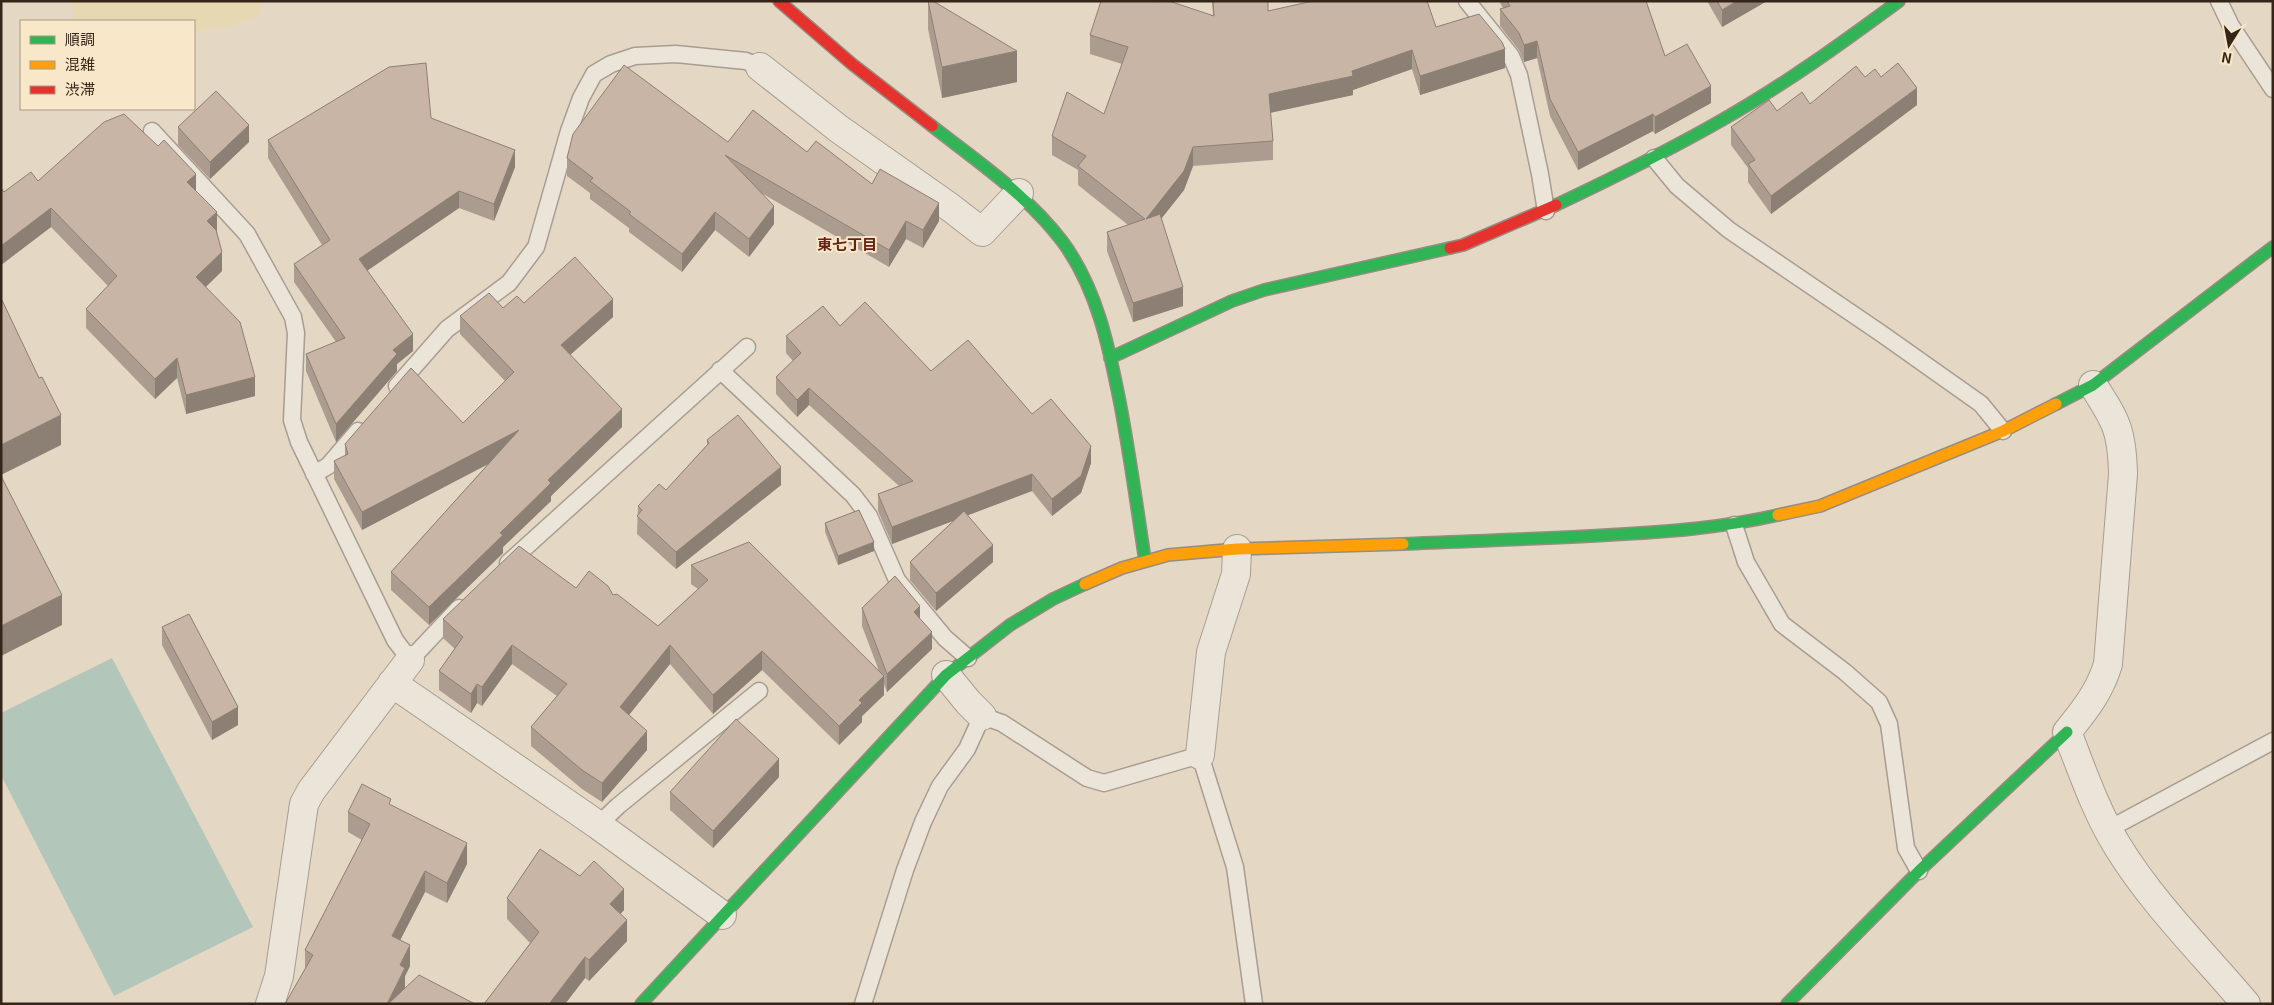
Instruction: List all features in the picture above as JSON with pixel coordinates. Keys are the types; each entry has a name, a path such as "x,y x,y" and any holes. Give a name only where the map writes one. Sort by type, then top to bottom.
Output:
{"street":[{"path":"779,1 852,64 1019,193 1039,212 1073,258 1088,288 1110,358 1130,453 1146,560"},
{"path":"1110,358 1232,302 1264,290 1463,246 1546,211 1654,158 1724,120 1778,86 1899,1"},
{"path":"760,67 839,129 982,232 1019,193"},
{"path":"642,1003 946,675 1010,625 1053,599 1097,577 1146,560 1168,555 1237,549 1541,539 1734,525 1820,506 2003,431 2093,385 2273,247"},
{"path":"1787,1004 1919,871 2067,732 2090,704 2103,681 2108,664 2123,474 2123,443 2115,419 2093,385"},
{"path":"1200,755 1211,652 1221,615 1236,574 1237,549"},
{"path":"270,1004 279,976 304,804 410,660"},
{"path":"946,675 982,716"},
{"path":"392,682 598,825 722,915"},
{"path":"2067,732 2091,793 2116,845 2137,876 2246,1004"}],"lane":[{"path":"1467,1 1511,56 1519,76 1546,211"},
{"path":"2219,1 2231,26 2273,89"},
{"path":"384,400 446,330 509,283 536,247 569,131 581,98 594,74 611,64 635,56 676,54 746,61 760,67"},
{"path":"152,131 247,234 293,317 296,334 292,420 314,474 395,640 410,660 446,619 468,599"},
{"path":"1654,158 1677,186 1728,230 1982,404 2003,431"},
{"path":"497,572 720,370 748,347"},
{"path":"720,370 853,495 870,516 897,580 945,638 968,658"},
{"path":"314,474 328,466 366,422"},
{"path":"1734,525 1746,562 1782,624 1851,677 1879,702 1889,724 1906,848 1919,871"},
{"path":"598,825 618,806 759,691"},
{"path":"863,1004 905,870 923,822 940,786 966,749 982,716 1002,723 1087,778 1104,783 1200,755 1235,867 1254,1004"},
{"path":"2109,829 2273,741"}],"shaded area":[{"path":"71,1 263,1 260,15 231,26 195,32 195,20 74,20"},
{"path":"112,658 253,927 114,996 1,775 1,713"}],"building":[{"path":"928,1 933,1 1017,51 942,67"},
{"path":"1101,1 1169,1 1214,16 1213,1 1268,1 1268,11 1313,1 1427,1 1436,27 1479,14 1502,42 1505,49 1420,76 1412,50 1352,71 1353,76 1269,94 1273,141 1193,147 1184,171 1146,219 1160,214 1183,287 1133,303 1107,232 1145,219 1078,166 1086,156 1052,136 1067,92 1104,114 1128,47 1090,35"},
{"path":"1507,1 1646,1 1665,56 1687,44 1711,86 1655,117 1653,114 1578,152 1550,99 1537,41 1524,45 1519,33 1500,9 1510,6"},
{"path":"1717,1 1737,1 1722,10"},
{"path":"426,63 431,118 515,150 494,204 459,191 359,259 413,334 393,350 397,354 336,424 306,354 345,338 294,264 330,240 268,140 389,67"},
{"path":"1898,63 1917,88 1771,196 1748,164 1755,160 1731,127 1769,100 1777,111 1802,92 1810,104 1856,66 1865,77 1875,69 1881,77"},
{"path":"624,65 728,142 753,110 807,152 816,141 872,184 880,169 939,203 923,230 906,221 889,250 725,155 774,206 749,239 715,212 682,254 629,214 631,212 590,181 593,178 567,158 573,134"},
{"path":"216,91 249,125 210,162 178,127"},
{"path":"124,114 158,146 164,140 196,174 187,182 217,212 207,221 216,230 222,252 196,277 240,322 255,377 186,395 177,358 155,379 86,309 117,276 51,208 1,246 1,188 4,192 31,172 38,181 104,122"},
{"path":"575,257 613,299 561,345 622,409 548,480 551,483 500,533 503,535 429,607 391,572 519,430 362,512 334,461 348,454 345,444 411,368 463,423 514,372 460,316 489,293 503,308 517,296 524,303"},
{"path":"1,298 39,378 42,377 61,415 1,445"},
{"path":"865,302 931,371 968,340 1032,414 1051,399 1091,446 1081,476 1052,499 1032,474 892,527 878,494 913,481 809,388 797,400 776,377 801,353 786,336 823,306 840,326"},
{"path":"738,415 781,467 676,552 637,516 642,510 638,506 659,484 666,490 709,443 707,440"},
{"path":"1,476 62,595 1,626"},
{"path":"859,510 874,542 838,556 825,523"},
{"path":"964,511 993,545 936,593 910,562"},
{"path":"749,542 884,676 859,700 862,703 839,726 762,651 713,695 670,645 620,707 647,731 602,783 582,770 531,727 567,684 512,645 482,687 477,684 471,694 439,671 463,637 443,619 519,546 576,588 589,571 608,586 613,595 617,594 658,626 708,580 691,565"},
{"path":"895,576 920,606 914,612 932,632 887,674 862,608"},
{"path":"189,614 238,707 212,722 162,627"},
{"path":"736,719 779,759 713,831 670,792"},
{"path":"362,784 391,799 389,804 467,843 447,883 425,871 392,936 410,945 400,965 405,968 387,1004 285,1004 313,955 305,950 370,824 348,812"},
{"path":"540,849 580,876 594,861 624,889 610,904 627,920 589,960 585,957 549,1004 484,1004 539,932 507,898"},
{"path":"419,975 475,1004 388,1004"}],"traffic: fast":[{"path":"1556,205 1661,153 1745,107 1812,63 1899,1"},
{"path":"932,126 1001,179 1033,208 1062,241 1084,278 1100,319 1111,361 1127,442 1145,560"},
{"path":"2056,404 2093,385 2273,247"},
{"path":"1110,358 1232,301 1264,290 1450,248"},
{"path":"1403,544 1557,538 1693,529 1778,515"},
{"path":"641,1004 946,675 1010,625 1053,599 1085,584"},
{"path":"1787,1004 1919,871 2067,732"}],"traffic: slow":[{"path":"1778,515 1820,506 2003,431 2056,404"},
{"path":"1085,584 1122,568 1168,555 1237,549 1403,544"}],"traffic: jam":[{"path":"779,1 852,64 932,126"},
{"path":"1450,248 1463,245 1556,205"}],"district":[{"name":"東七丁目","path":"847,245"}]}
